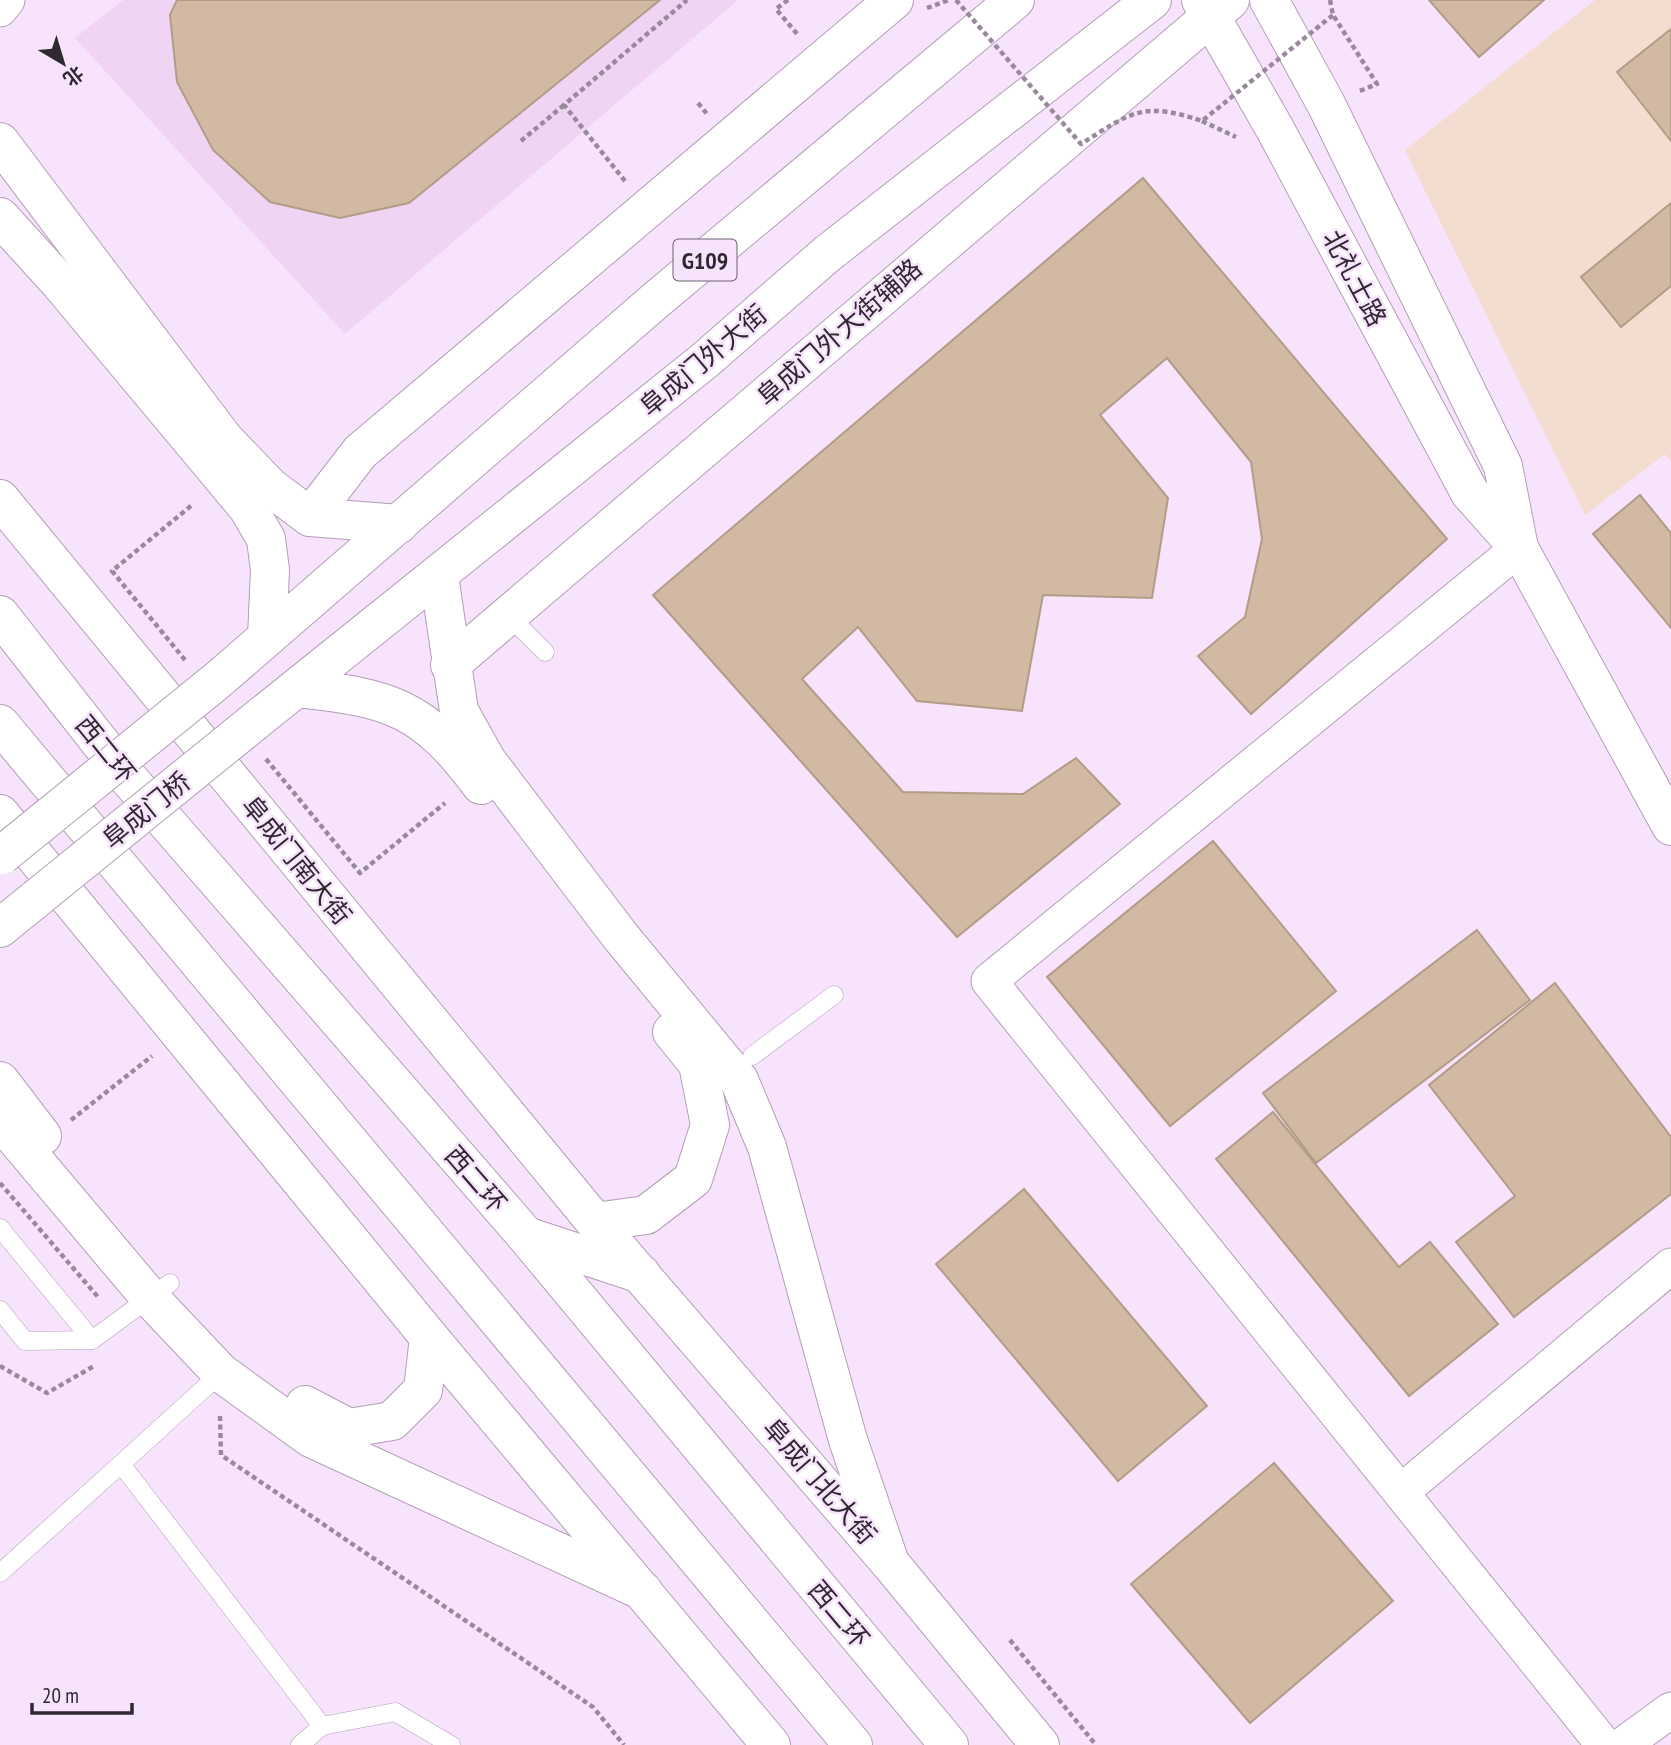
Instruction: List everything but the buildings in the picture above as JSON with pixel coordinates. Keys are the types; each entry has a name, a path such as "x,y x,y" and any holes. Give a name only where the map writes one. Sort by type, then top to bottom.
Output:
{"main road":[{"path":"310,517 360,452 894,0"},
{"name":"G109","path":"1,856 219,679 656,300 1015,0"},
{"name":"阜成门外大街","path":"254,722 704,361 827,254 1152,0"},
{"name":"北礼士路","path":"1269,0 1326,104 1503,466 1519,548"},
{"name":"北礼士路","path":"1215,5 1470,493 1519,548 1671,826"},
{"name":"阜成门外大街辅路","path":"450,665 1215,5"},
{"path":"0,142 224,439 270,487 310,517 399,524"},
{"path":"0,217 60,283 248,508 266,539 270,570 267,637"},
{"name":"阜成门南大街","path":"0,499 595,1222"},
{"path":"439,576 458,710 488,761 621,936 739,1080 766,1147 848,1440 890,1563"},
{"name":"西二环","path":"0,615 128,778 526,1236 948,1745"},
{"path":"297,688 361,695 403,709 431,728 463,760 698,1064 710,1125 693,1179 646,1215 595,1222"},
{"name":"阜成门桥","path":"0,928 254,722"},
{"path":"0,724 853,1745"},
{"path":"0,814 429,1336 771,1745"},
{"path":"0,1081 40,1134 147,1301 226,1349 295,1400 349,1428 392,1422 423,1390 429,1336"},
{"path":"0,1120 210,1383 311,1438 643,1591"},
{"name":"阜成门北大街","path":"595,1222 890,1563 1040,1745"},
{"path":"526,1236 640,1274"}],"street":[{"path":"0,9 7,0"},
{"path":"1519,548 989,981 1604,1745"},
{"path":"1401,1492 1671,1266"},
{"path":"1623,1745 1671,1710"}],"lane":[{"path":"509,616 545,652"},
{"path":"752,1056 834,995"},
{"path":"0,1228 92,1340"},
{"path":"0,1310 25,1341 92,1340 147,1301"},
{"path":"0,1573 210,1383"},
{"path":"121,1464 322,1726"},
{"path":"300,1745 322,1726 395,1712 451,1745"}],"path":[{"path":"521,141 687,0"},
{"path":"776,9 788,0"},
{"path":"956,0 1081,144 1124,116 1154,109 1202,121 1243,141"},
{"path":"1330,0 1334,15 1377,84"},
{"path":"1202,121 1334,15"},
{"path":"564,105 648,208"},
{"path":"111,571 192,505"},
{"path":"360,873 445,803"},
{"path":"69,1122 160,1049"},
{"path":"0,1183 80,1278 147,1301"},
{"path":"0,1366 47,1393 106,1360"},
{"path":"210,1383 220,1407 221,1455 593,1707 624,1745"},
{"path":"1010,1640 1096,1745"}],"shaded area":[{"path":"123,0 738,0 345,334 75,38"},
{"path":"1595,0 1671,0 1671,462 1665,454 1585,515 1405,150"}]}
